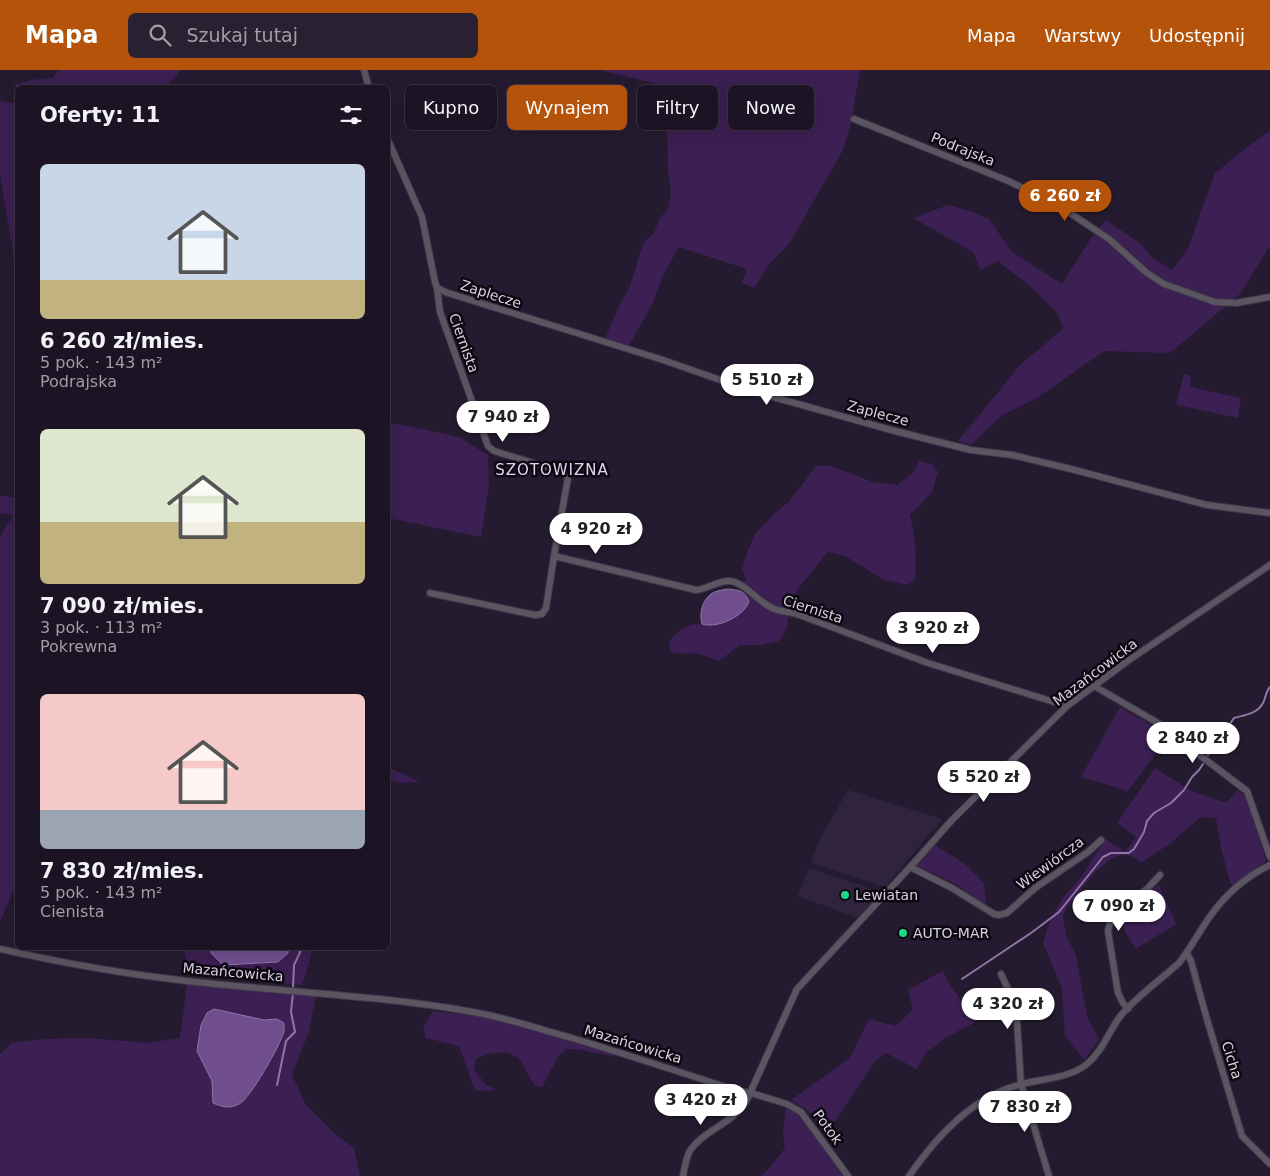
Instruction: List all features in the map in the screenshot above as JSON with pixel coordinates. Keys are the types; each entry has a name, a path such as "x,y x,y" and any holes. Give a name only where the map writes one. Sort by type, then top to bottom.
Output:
{"street":[{"path":"364,70 368,85"},
{"name":"Podrajska","path":"854,119 1006,180 1038,195 1067,211 1109,239 1147,273 1164,284 1215,302 1236,303 1270,297"},
{"path":"390,145 422,217 437,288"},
{"name":"Zaplecze","path":"437,288 479,303 660,359 755,392 891,430 971,450 1012,455 1071,469 1207,505 1270,513"},
{"name":"Ciernista","path":"430,593 535,615 542,614 546,608 568,482 567,475 563,472 494,451 488,446 440,312 437,288"},
{"name":"Ciernista","path":"554,556 696,590 728,581 740,584 772,609 794,614 928,664 1067,706"},
{"name":"Mazańcowicka","path":"0,948 64,963 186,981 316,992 474,1012 520,1023 640,1058 738,1091 751,1093 797,989 952,820 1067,706 1267,571 1270,565"},
{"path":"1094,686 1165,727 1181,742 1246,791 1270,857"},
{"name":"Wiewiórcza","path":"910,867 952,888 994,914 1003,915 1034,888 1088,852 1101,840"},
{"path":"909,1176 940,1136 971,1108 1021,1084 1070,1073 1086,1064 1096,1053 1122,1015 1179,963 1224,899 1244,881 1270,865"},
{"path":"1128,1009 1122,1003 1118,993 1108,931 1111,920 1118,910 1147,889 1160,875"},
{"name":"Cicha","path":"1187,953 1191,961 1242,1136 1270,1164"},
{"path":"1001,974 1016,1006 1021,1084 1049,1176"},
{"path":"683,1176 687,1157 691,1149 703,1138 738,1114 751,1093"},
{"name":"Potok","path":"751,1093 787,1104 801,1112 848,1176"}],"shaded area":[{"path":"58,70 190,70 180,71 168,85 14,85 30,80 53,78"},
{"path":"599,70 860,70 851,123 843,150 789,244 770,263 754,288 742,283 747,269 679,247 664,273 653,303 628,347 605,339 630,286 643,244 654,233 660,218 668,209 671,193 668,171 667,130 718,130 718,85 662,85"},
{"path":"0,101 15,104 15,266 0,175"},
{"path":"1270,132 1270,246 1240,294 1170,353 1104,351 1037,398 1001,416 971,445 958,441 1020,365 1063,329 1058,314 1030,286 998,261 981,270 973,252 913,218 948,205 974,212 989,219 1012,252 1062,284 1095,232 1106,220 1141,244 1151,257 1172,270 1188,248 1215,173 1263,135"},
{"path":"1184,374 1191,376 1190,387 1241,398 1238,418 1176,405"},
{"path":"390,422 459,437 488,455 489,486 481,537 390,518"},
{"path":"919,461 932,464 938,472 932,492 910,515 915,547 915,579 907,585 884,580 845,556 828,552 797,590 789,608 787,628 779,641 761,645 740,645 719,661 696,653 682,654 671,652 669,642 677,633 691,625 702,624 708,626 746,595 740,590 746,580 742,569 756,533 776,512 789,502 816,466 831,466 873,482 897,485 913,473"},
{"path":"0,495 15,496 15,887 0,922 0,536 13,516 0,513"},
{"path":"727,589 743,593 749,601 742,612 722,623 715,625 702,624 701,612 705,600 713,593"},
{"path":"1120,707 1169,736 1128,791 1081,777"},
{"path":"390,768 420,782 400,783 390,780"},
{"path":"1155,768 1192,791 1226,803 1239,789 1246,798 1266,861 1232,886 1221,848 1216,818 1201,817 1169,844 1141,863 1132,856 1122,854 1110,860 1096,871 1067,907 1063,916 1066,935 1076,956 1087,1016 1099,1040 1084,1060 1065,1036 1062,989 1043,943 1051,918 1062,899 1082,876 1105,839 1125,852 1136,837 1117,823"},
{"path":"848,790 942,819 885,887 811,863 819,840"},
{"path":"935,845 965,864 984,883 986,906 956,884 917,866"},
{"path":"809,868 881,892 858,918 798,896"},
{"path":"1159,885 1176,924 1136,949 1117,918"},
{"path":"184,950 210,950 211,954 252,963 278,962 288,950 312,950 301,985 196,974 188,967"},
{"path":"210,950 288,950 288,953 278,962 223,965"},
{"path":"943,971 948,982 967,1009 1002,988 1006,998 972,1024 947,1037 925,1054 917,1069 886,1053 875,1061 827,1133 806,1109 791,1100 850,1058 869,1019 895,1026 913,1010 908,990"},
{"path":"187,984 316,995 309,1031 292,1075 306,1105 334,1133 354,1148 360,1176 0,1176 0,1054 12,1043 46,1039 90,1038 146,1043 180,1038","holes":["214,1009 264,1020 277,1019 213,1103 213,1081 197,1051 201,1025 207,1014"]},
{"path":"214,1009 264,1020 277,1019 284,1023 282,1038 264,1071 244,1100 232,1107 213,1103 212,1081 197,1051 201,1025 207,1013"},
{"path":"433,1011 474,1016 520,1026 621,1057 566,1049 558,1057 542,1087 535,1086 519,1059 514,1055 502,1052 489,1054 476,1058 474,1069 485,1084 496,1090 475,1090 459,1046 426,1038 423,1028"},
{"path":"786,1106 800,1117 845,1176 760,1176 768,1170 785,1148 783,1135"}],"waterway":[{"path":"1208,755 1234,718 1250,714 1260,707 1270,687"},
{"path":"962,979 1059,912 1103,857 1111,853 1129,853 1134,849 1144,832 1147,821 1154,813 1171,803 1184,790 1203,764"},
{"path":"293,988 294,965 301,950"},
{"path":"277,1085 286,1041 295,1032 291,1012 293,993"}],"place":[{"name":"Lewiatan","path":"845,895"},
{"name":"AUTO-MAR","path":"903,933"}],"district":[{"name":"SZOTOWIZNA","path":"552,470"}]}
